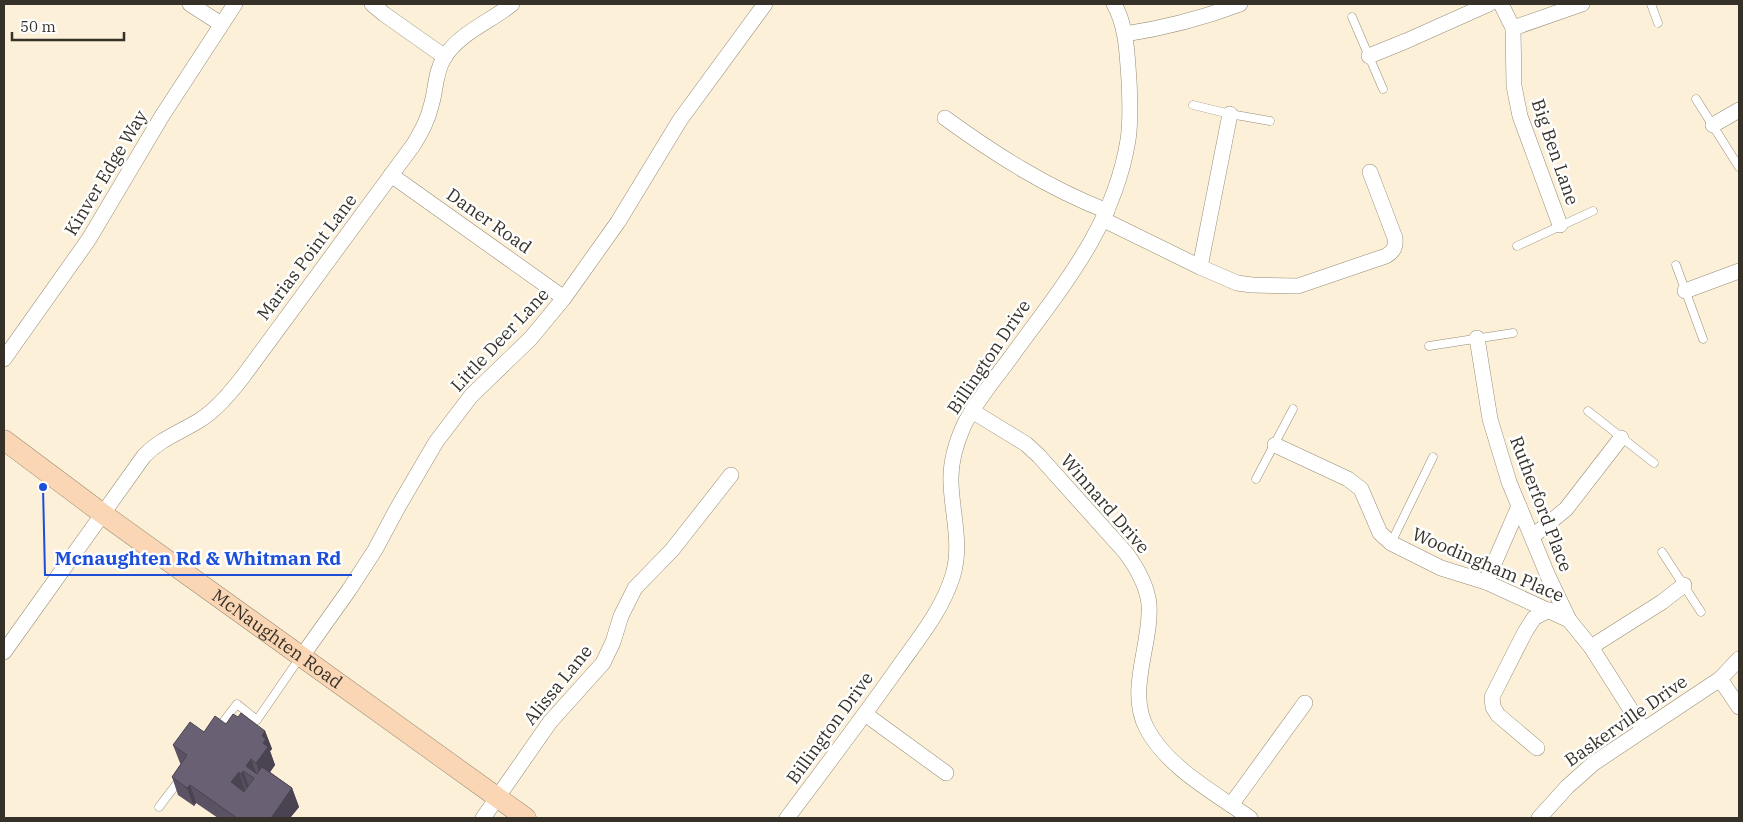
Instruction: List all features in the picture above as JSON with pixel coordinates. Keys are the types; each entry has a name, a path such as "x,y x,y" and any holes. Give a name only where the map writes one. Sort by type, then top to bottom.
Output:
{"street":[{"path":"190,4 221,24"},
{"name":"Kinver Edge Way","path":"4,359 89,239 162,116 235,4"},
{"path":"372,4 444,57"},
{"name":"Marias Point Lane","path":"4,652 153,447 201,420 228,395 414,144 431,107 440,66 444,57 463,37 512,4"},
{"name":"Little Deer Lane","path":"302,656 375,550 422,464 445,429 472,396 531,338 564,298 623,215 680,120 765,4"},
{"name":"Billington Drive","path":"787,818 865,714 936,614 954,572 957,550 956,519 951,482 953,458 961,433 972,411 1089,247 1105,215 1123,164 1129,138 1130,101 1125,34 1114,4"},
{"path":"1125,34 1146,31 1196,18 1240,4"},
{"path":"1369,56 1489,4"},
{"name":"Big Ben Lane","path":"1501,4 1512,28 1514,86 1520,116 1560,225"},
{"path":"1512,28 1582,4"},
{"path":"1713,125 1739,110"},
{"path":"1200,268 1230,114"},
{"path":"945,118 987,148 1031,175 1084,202 1200,268 1237,283 1252,285 1298,286 1393,252 1396,245 1395,238 1370,172"},
{"name":"Daner Road","path":"391,175 564,298"},
{"path":"1685,291 1739,271"},
{"name":"Rutherford Place","path":"1477,338 1490,419 1509,482 1548,576 1569,620"},
{"name":"Winnard Drive","path":"972,411 1026,444 1039,456 1126,553 1136,567 1149,604 1140,680 1140,705 1146,727 1158,747 1175,764 1250,818"},
{"path":"1532,536 1566,509 1621,438"},
{"name":"McNaughten Road","path":"4,440 103,514 526,818"},
{"name":"Woodingham Place","path":"1275,445 1348,479 1361,489 1380,533 1391,543 1442,568 1486,582 1569,620 1591,647 1643,729"},
{"name":"Alissa Lane","path":"483,818 550,722 603,663 613,642 621,616 635,588 672,550 731,475"},
{"path":"1486,582 1520,506"},
{"path":"1591,647 1662,602 1684,585"},
{"path":"1537,748 1498,715 1493,707 1492,697 1524,632 1534,618 1549,610"},
{"name":"Baskerville Drive","path":"1539,818 1567,787 1594,763 1720,679 1739,660"},
{"path":"1720,679 1739,707"},
{"path":"1231,805 1305,703"},
{"path":"865,714 946,773"}],"lane":[{"path":"1651,4 1658,22"},
{"path":"1352,17 1384,89"},
{"path":"1696,99 1739,167"},
{"path":"1193,105 1270,121"},
{"path":"1517,246 1593,211"},
{"path":"1676,265 1702,339"},
{"path":"1429,346 1513,332"},
{"path":"1256,479 1293,409"},
{"path":"1588,411 1654,463"},
{"path":"1391,543 1433,457"},
{"path":"1662,552 1701,612"},
{"path":"210,739 237,704 257,720 302,656"},
{"path":"159,807 187,770"}],"building":[{"path":"241,713 265,731 262,736 266,739 263,743 268,747 256,763 251,759 246,766 257,774 262,767 292,788 271,818 237,818 190,785 187,788 172,777 187,755 173,745 190,722 204,732 215,716 226,724 233,714 238,717","holes":["243,771 254,778 244,792 231,782 239,772 241,774"]}],"place":[{"name":"Mcnaughten Rd & Whitman Rd","path":"43,487"}]}
